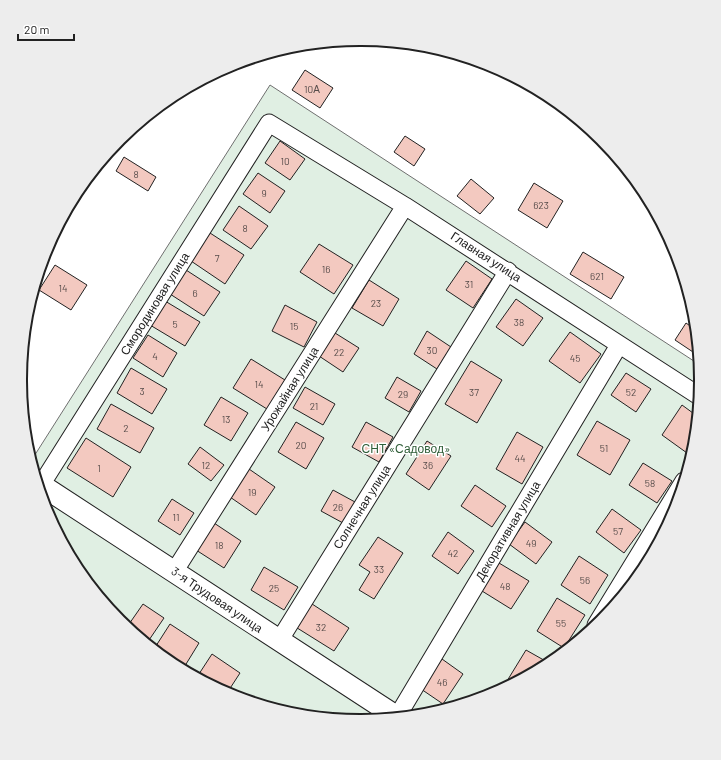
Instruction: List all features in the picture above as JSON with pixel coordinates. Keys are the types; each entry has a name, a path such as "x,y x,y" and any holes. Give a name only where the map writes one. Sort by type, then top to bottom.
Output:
{"street":[{"name":"Главная улица","path":"269,123 406,206 693,392"},
{"name":"Смородиновая улица","path":"42,479 269,123"},
{"name":"Урожайная улица","path":"174,572 406,206"},
{"name":"Солнечная улица","path":"278,641 508,271"},
{"name":"Декоративная улица","path":"400,711 619,345"},
{"name":"3-я Трудовая улица","path":"45,488 390,712"},
{"path":"612,599 671,503"}],"green space":[{"name":"СНТ «Садовод»","path":"270,85 693,361 693,402 688,445 683,466 669,508 660,528 638,565 611,600 564,645 527,669 468,696 404,711 360,714 339,713 317,711 274,702 253,696 213,679 194,669 157,645 110,600 83,565 61,528 52,508 35,454"}],"building":[{"path":"305,70 333,88 320,108 292,90"},
{"path":"405,136 425,149 414,166 394,152"},
{"path":"280,141 305,159 290,180 265,163"},
{"path":"124,157 156,177 148,191 116,171"},
{"path":"258,173 285,191 270,213 243,194"},
{"path":"471,179 494,198 480,214 457,196"},
{"path":"534,183 563,201 547,228 518,210"},
{"path":"239,206 268,226 251,249 223,230"},
{"path":"210,233 244,255 225,284 191,261"},
{"path":"319,244 353,265 334,294 300,272"},
{"path":"583,252 624,277 611,299 570,274"},
{"path":"466,261 492,279 473,308 446,290"},
{"path":"55,265 87,285 71,310 39,290"},
{"path":"186,270 220,292 204,316 170,294"},
{"path":"369,280 399,299 383,326 352,308"},
{"path":"516,299 543,318 523,346 496,327"},
{"path":"165,301 200,322 185,346 150,325"},
{"path":"285,305 317,322 304,347 272,331"},
{"path":"686,323 689,325 692,352 675,340"},
{"path":"427,331 451,347 437,369 414,354"},
{"path":"570,332 601,354 580,383 549,361"},
{"path":"335,333 359,348 343,372 319,356"},
{"path":"148,335 177,353 163,377 133,358"},
{"path":"251,359 285,380 267,409 233,388"},
{"path":"471,361 502,380 477,423 445,404"},
{"path":"131,368 167,389 152,414 117,393"},
{"path":"626,373 651,389 636,412 611,395"},
{"path":"397,377 421,391 409,412 385,398"},
{"path":"305,387 335,404 323,425 293,408"},
{"path":"221,397 248,413 231,441 204,425"},
{"path":"111,404 154,428 140,453 97,429"},
{"path":"682,405 692,412 686,452 662,435"},
{"path":"597,421 630,440 610,475 577,455"},
{"path":"296,422 324,438 306,469 278,452"},
{"path":"366,422 393,437 379,462 352,447"},
{"path":"517,432 543,447 522,484 496,469"},
{"path":"86,438 131,467 113,497 67,468"},
{"path":"427,441 451,456 429,490 406,474"},
{"path":"200,447 224,465 211,481 188,464"},
{"path":"643,463 672,481 657,503 629,485"},
{"path":"249,469 275,487 256,515 230,497"},
{"path":"475,485 506,506 492,527 461,506"},
{"path":"333,490 355,502 343,523 321,511"},
{"path":"172,499 194,513 180,535 158,521"},
{"path":"612,509 641,530 624,553 596,532"},
{"path":"525,522 552,542 536,564 509,544"},
{"path":"214,523 241,541 224,568 196,550"},
{"path":"448,532 474,551 458,574 432,556"},
{"path":"378,537 403,553 374,599 359,590 370,572 359,565"},
{"path":"579,556 608,575 590,604 561,585"},
{"path":"499,563 529,581 511,609 482,591"},
{"path":"264,567 298,587 284,610 251,590"},
{"path":"557,598 585,615 568,641 562,647 537,631"},
{"path":"309,602 349,628 334,651 294,626"},
{"path":"143,604 164,618 150,639 131,621"},
{"path":"170,624 199,643 186,664 157,645"},
{"path":"526,650 542,659 527,669 508,679"},
{"path":"212,654 240,673 231,687 200,672"},
{"path":"442,659 463,674 444,703 442,703 421,689"}]}
